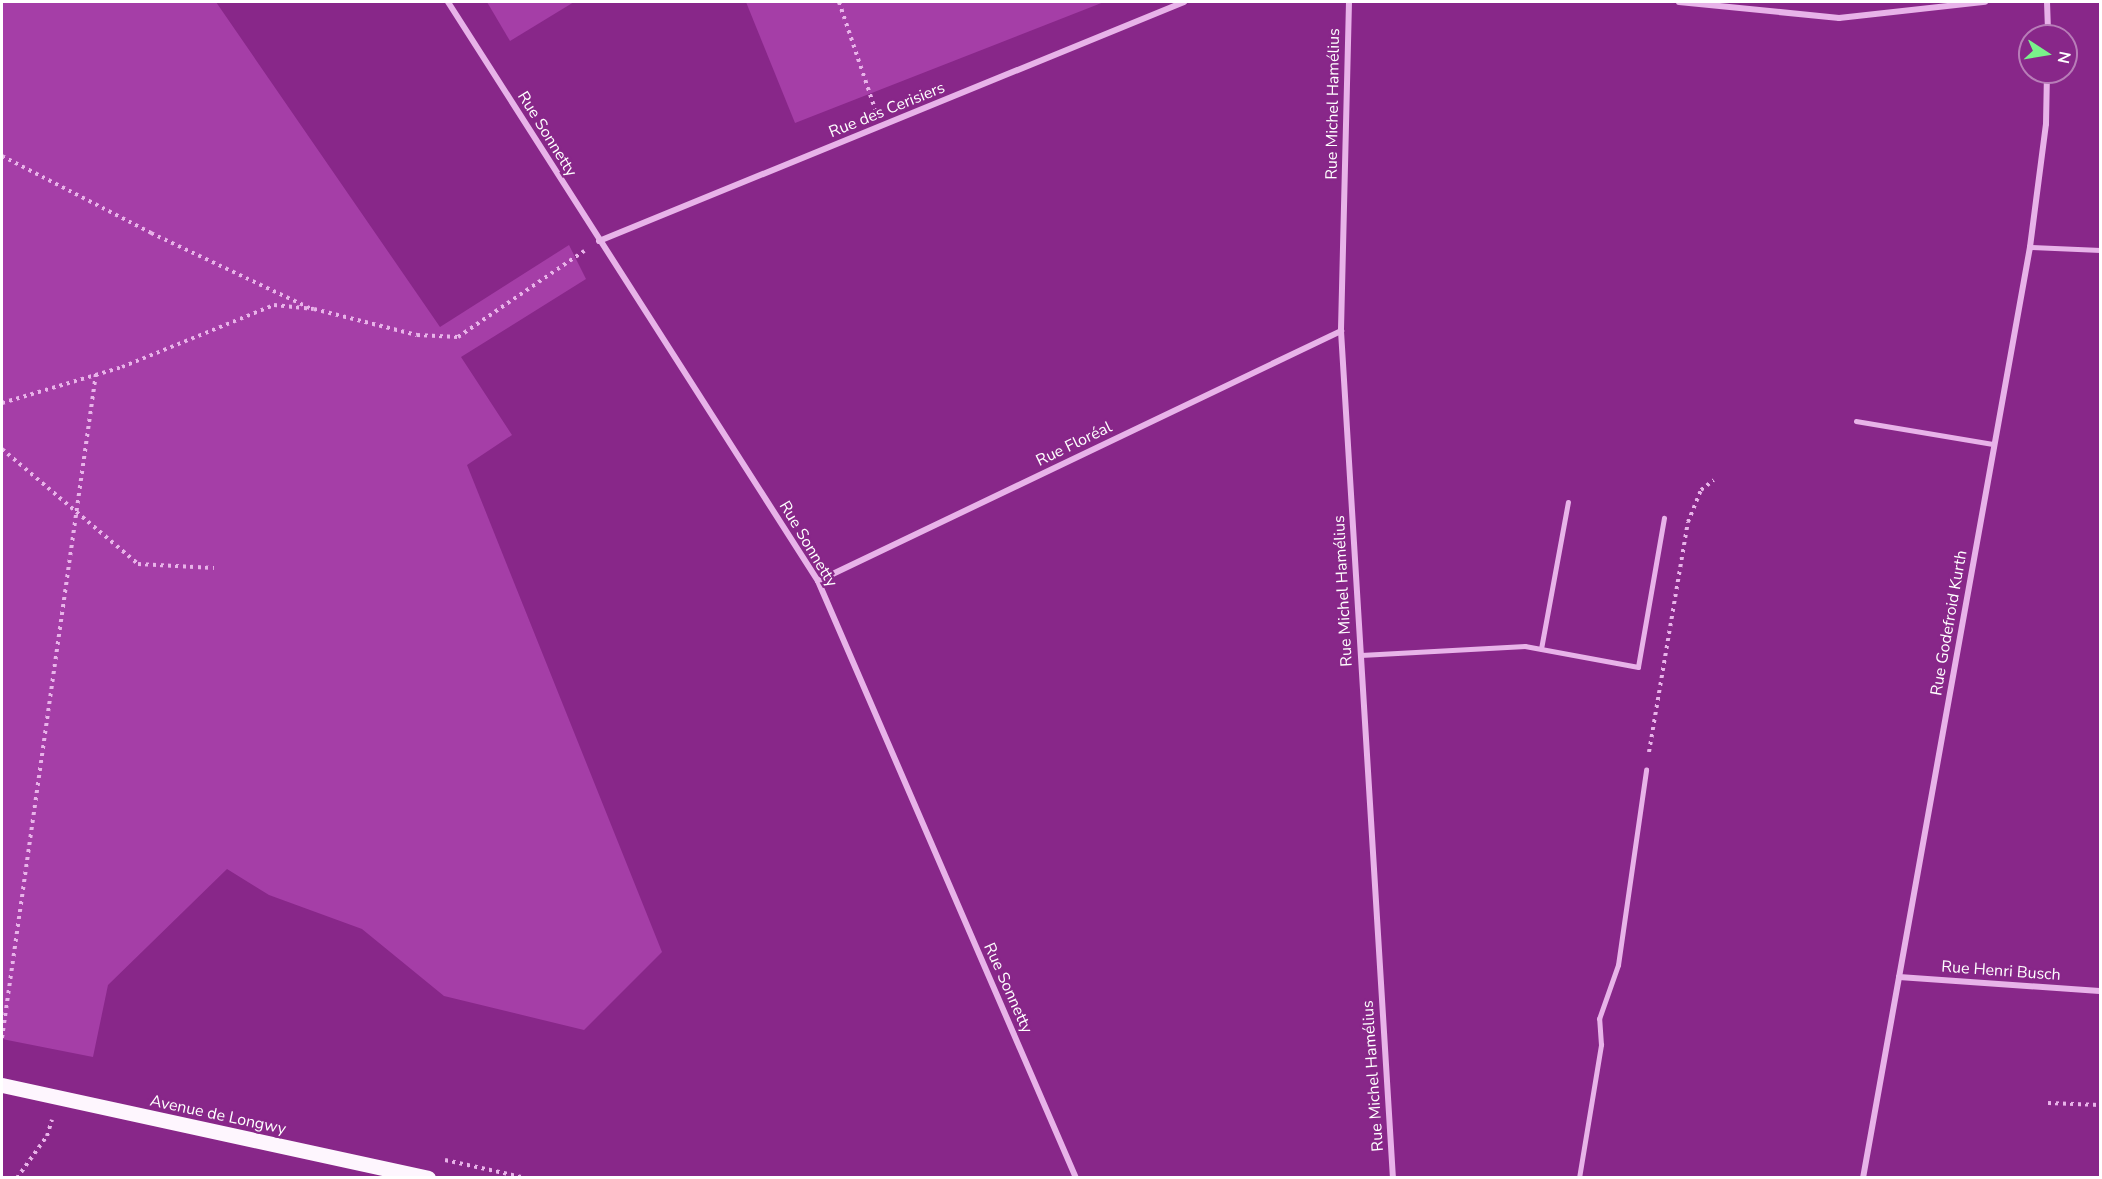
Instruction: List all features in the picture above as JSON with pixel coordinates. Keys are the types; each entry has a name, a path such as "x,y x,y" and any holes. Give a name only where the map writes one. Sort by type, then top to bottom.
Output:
{"main road":[{"name":"Avenue de Longwy","path":"2,1085 57,1099 428,1178"}],"street":[{"name":"Rue Sonnetty","path":"448,2 818,581 1076,1178"},
{"name":"Rue des Cerisiers","path":"599,241 881,128 1184,2"},
{"name":"Rue Michel Hamélius","path":"1349,2 1341,331 1393,1178"},
{"path":"1679,2 1839,18 1984,2"},
{"path":"2047,2 2048,24"},
{"name":"Rue Godefroid Kurth","path":"1863,1178 2030,247 2046,124 2047,84"},
{"name":"Rue Floréal","path":"818,581 1341,331"},
{"name":"Rue Henri Busch","path":"1899,977 2100,991"}],"lane":[{"path":"2030,247 2100,250"},
{"path":"1856,421 1994,444"},
{"path":"1541,649 1568,502"},
{"path":"1360,655 1525,646 1638,667 1664,518"},
{"path":"1579,1178 1601,1045 1599,1019 1618,965 1646,771"}],"path":[{"path":"839,2 881,128"},
{"path":"2,156 151,232 314,309"},
{"path":"2,403 122,367 274,305 314,309 417,335 458,337 599,241"},
{"path":"2,1038 96,374"},
{"path":"2,449 138,564 214,568"},
{"path":"1646,771 1688,522 1701,490 1714,480"},
{"path":"16,1178 48,1136 57,1099"},
{"path":"2049,1103 2100,1105"}],"shaded area":[{"path":"2,2 216,2 440,327 569,245 586,279 461,357 512,435 467,465 662,952 584,1030 444,996 362,929 269,895 227,869 108,985 93,1057 2,1039"},
{"path":"487,2 574,2 510,41"},
{"path":"746,2 1104,2 795,123"}]}
